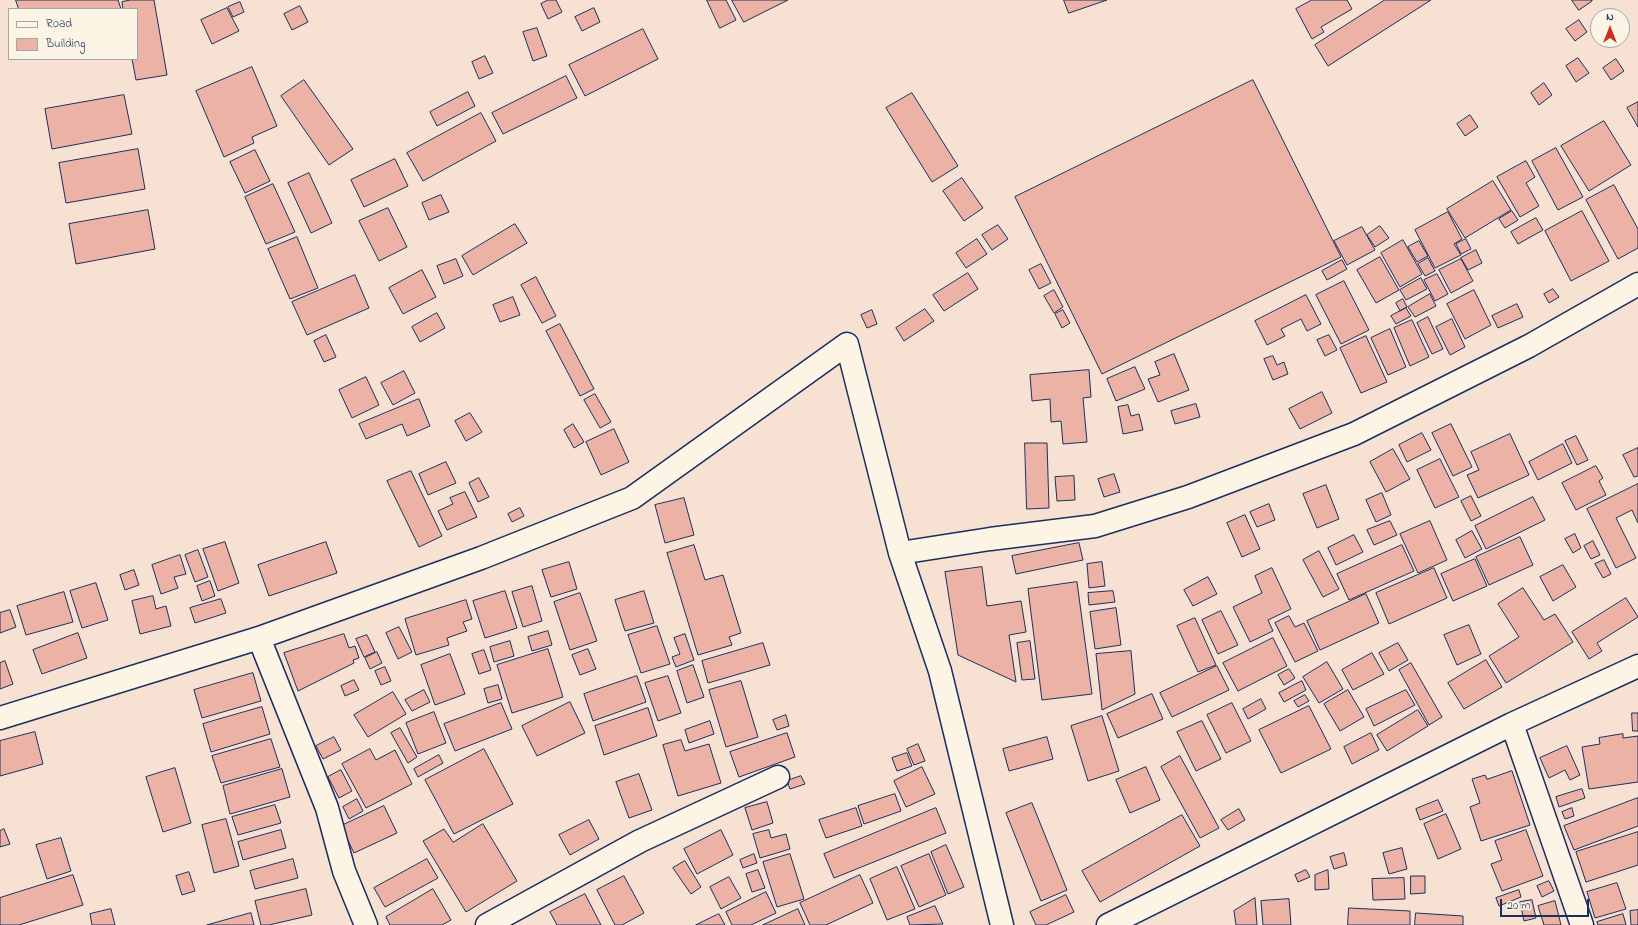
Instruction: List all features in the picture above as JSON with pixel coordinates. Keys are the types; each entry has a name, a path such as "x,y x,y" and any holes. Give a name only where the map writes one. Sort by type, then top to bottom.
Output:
{"street":[{"path":"900,553 990,539 1095,526 1188,497 1354,434 1529,346 1638,284"},
{"path":"0,718 259,638 481,558 632,498 847,344 900,553 940,671 1002,925"},
{"path":"259,638 327,808 344,871 366,925"},
{"path":"1108,925 1512,724 1638,666"},
{"path":"1512,724 1582,925"},
{"path":"486,925 640,841 778,777"}],"building":[{"path":"16,0 118,0 121,8 19,8"},
{"path":"131,0 154,0 167,75 136,80 132,60 138,60 138,8 123,8 122,2"},
{"path":"548,0 556,0 562,12 548,19 541,4"},
{"path":"707,0 726,0 736,20 720,28"},
{"path":"732,0 788,0 744,22"},
{"path":"1064,0 1107,0 1069,13"},
{"path":"1312,0 1347,0 1352,9 1321,27 1324,32 1312,39 1296,9"},
{"path":"1385,0 1431,0 1328,66 1315,45"},
{"path":"1572,0 1592,0 1592,1 1579,10"},
{"path":"240,2 244,12 233,17 228,7"},
{"path":"300,6 308,22 292,30 284,14"},
{"path":"227,8 239,31 212,44 201,20"},
{"path":"594,8 600,22 582,31 575,17"},
{"path":"1579,20 1587,32 1575,41 1566,29"},
{"path":"537,28 547,56 533,61 523,32"},
{"path":"643,29 658,59 585,96 569,65"},
{"path":"485,56 493,73 479,79 472,62"},
{"path":"1578,58 1589,73 1576,82 1566,66"},
{"path":"1616,59 1624,71 1611,80 1603,68"},
{"path":"252,67 277,126 252,137 254,143 224,157 196,91"},
{"path":"566,76 577,98 503,134 492,113"},
{"path":"304,80 353,149 329,165 281,96"},
{"path":"1253,80 1341,257 1102,374 1015,197"},
{"path":"1544,83 1552,95 1539,105 1531,93"},
{"path":"468,92 475,106 437,126 430,112"},
{"path":"912,93 958,166 932,182 886,108"},
{"path":"124,95 132,134 52,149 45,109"},
{"path":"1638,102 1638,127 1627,108"},
{"path":"481,113 496,141 423,181 407,153"},
{"path":"1470,115 1478,127 1465,136 1457,124"},
{"path":"1604,121 1631,165 1589,191 1561,146"},
{"path":"1556,148 1583,197 1558,210 1532,161"},
{"path":"138,149 145,189 66,203 59,163"},
{"path":"255,150 270,181 245,193 230,162"},
{"path":"395,159 408,186 364,207 351,180"},
{"path":"1526,161 1535,177 1526,183 1539,206 1520,217 1497,177"},
{"path":"309,173 332,223 311,233 288,183"},
{"path":"962,178 983,208 964,221 943,191"},
{"path":"1493,181 1511,210 1465,238 1447,209"},
{"path":"273,184 295,232 266,244 245,197"},
{"path":"1614,185 1638,229 1638,248 1618,259 1586,200"},
{"path":"441,195 449,212 429,220 422,203"},
{"path":"388,208 407,247 379,261 359,221"},
{"path":"148,210 155,249 76,264 69,224"},
{"path":"1512,211 1518,220 1505,228 1499,219"},
{"path":"1582,211 1609,261 1571,281 1545,231"},
{"path":"1448,212 1462,239 1454,244 1461,255 1435,268 1415,230"},
{"path":"1536,218 1543,230 1518,244 1511,232"},
{"path":"515,224 527,243 473,275 462,256"},
{"path":"998,225 1008,239 992,250 982,235"},
{"path":"1380,226 1389,238 1375,247 1367,235"},
{"path":"1362,227 1375,250 1347,265 1334,241"},
{"path":"297,237 318,288 290,299 268,249"},
{"path":"977,239 987,254 966,268 956,253"},
{"path":"1466,239 1471,249 1461,254 1456,244"},
{"path":"1403,240 1422,274 1400,287 1381,253"},
{"path":"1419,241 1428,256 1417,262 1408,247"},
{"path":"1476,250 1482,263 1468,270 1461,258"},
{"path":"1380,257 1399,290 1376,303 1357,270"},
{"path":"1428,258 1435,271 1425,276 1418,264"},
{"path":"456,259 463,276 444,284 437,266"},
{"path":"1461,259 1473,281 1451,293 1439,270"},
{"path":"1342,260 1347,269 1327,280 1322,271"},
{"path":"1041,264 1051,283 1039,289 1029,270"},
{"path":"422,270 436,297 403,314 389,288"},
{"path":"968,273 978,289 944,311 933,295"},
{"path":"1437,274 1448,294 1435,301 1424,280"},
{"path":"355,275 369,308 307,335 292,302"},
{"path":"536,277 556,316 542,323 521,285"},
{"path":"1421,278 1427,289 1406,300 1400,290"},
{"path":"1344,281 1369,330 1341,344 1316,295"},
{"path":"1553,289 1559,297 1549,303 1544,294"},
{"path":"1054,290 1063,307 1054,313 1044,296"},
{"path":"1474,290 1491,325 1465,339 1447,304"},
{"path":"1430,294 1436,306 1415,317 1408,307"},
{"path":"1306,295 1321,324 1307,331 1301,319 1281,329 1285,336 1267,345 1255,321"},
{"path":"513,297 520,315 500,322 493,305"},
{"path":"1403,299 1407,307 1400,311 1396,303"},
{"path":"1517,304 1523,317 1498,328 1492,316"},
{"path":"1406,308 1411,316 1396,324 1391,316"},
{"path":"925,309 934,321 904,341 896,328"},
{"path":"872,310 877,324 867,328 861,315"},
{"path":"1063,310 1070,323 1062,328 1055,314"},
{"path":"437,313 445,328 420,342 412,327"},
{"path":"1428,317 1443,349 1432,354 1417,323"},
{"path":"1452,319 1465,347 1450,355 1436,327"},
{"path":"1412,320 1429,357 1410,366 1394,328"},
{"path":"560,324 594,389 580,396 546,331"},
{"path":"1390,329 1406,367 1388,375 1371,338"},
{"path":"326,335 336,357 324,362 314,341"},
{"path":"1329,335 1337,350 1325,356 1317,340"},
{"path":"1366,336 1387,382 1361,393 1340,348"},
{"path":"1174,354 1189,390 1158,402 1148,379 1160,375 1155,362"},
{"path":"1273,356 1277,365 1284,362 1288,374 1273,380 1264,359"},
{"path":"1135,367 1145,389 1116,401 1107,379"},
{"path":"1089,370 1091,397 1083,398 1087,442 1063,444 1061,421 1051,422 1050,399 1032,401 1030,375"},
{"path":"404,371 415,393 393,405 381,383"},
{"path":"366,377 379,405 352,418 339,390"},
{"path":"1322,392 1332,413 1300,429 1289,409"},
{"path":"595,394 611,422 600,428 584,400"},
{"path":"419,399 430,426 407,436 402,424 366,439 359,424"},
{"path":"1196,404 1200,417 1175,424 1171,411"},
{"path":"1128,405 1131,416 1139,414 1143,430 1123,434 1118,407"},
{"path":"470,413 482,432 466,441 455,421"},
{"path":"573,424 584,442 574,448 564,430"},
{"path":"1451,424 1472,467 1453,476 1432,433"},
{"path":"614,429 629,462 601,475 586,442"},
{"path":"1422,433 1431,450 1407,462 1399,445"},
{"path":"1510,434 1529,475 1478,498 1467,475 1479,470 1471,452"},
{"path":"1576,436 1588,460 1577,465 1565,441"},
{"path":"1025,443 1047,443 1049,508 1027,509"},
{"path":"1563,444 1572,463 1538,480 1529,462"},
{"path":"1638,448 1638,476 1634,477 1623,455"},
{"path":"1393,449 1410,479 1386,492 1370,462"},
{"path":"1440,459 1459,497 1435,508 1417,470"},
{"path":"446,462 456,483 428,495 419,474"},
{"path":"1596,466 1603,478 1599,481 1606,495 1576,510 1562,483"},
{"path":"411,471 442,536 419,547 387,481"},
{"path":"1114,474 1120,492 1104,497 1098,479"},
{"path":"1074,476 1075,500 1057,501 1055,477"},
{"path":"479,478 489,497 478,502 469,483"},
{"path":"1638,484 1638,523 1632,510 1616,518 1636,558 1616,568 1587,509"},
{"path":"1326,485 1339,519 1317,528 1303,494"},
{"path":"465,492 477,517 447,530 438,511 453,504 450,498"},
{"path":"1382,493 1391,515 1376,522 1366,500"},
{"path":"1471,496 1481,516 1471,521 1461,501"},
{"path":"1533,497 1545,520 1486,549 1475,526"},
{"path":"684,498 694,535 665,543 655,505"},
{"path":"1269,504 1275,520 1257,527 1250,512"},
{"path":"520,508 524,516 512,522 508,514"},
{"path":"1245,515 1260,549 1242,557 1227,523"},
{"path":"1390,521 1397,535 1374,545 1367,530"},
{"path":"1430,521 1447,560 1418,573 1400,534"},
{"path":"1472,531 1482,549 1465,558 1456,540"},
{"path":"1575,534 1581,548 1573,553 1565,539"},
{"path":"1354,535 1363,552 1336,565 1328,548"},
{"path":"1520,537 1533,565 1489,585 1476,557"},
{"path":"1593,541 1600,555 1591,559 1584,546"},
{"path":"225,542 239,583 218,591 203,549"},
{"path":"326,542 337,573 269,596 258,565"},
{"path":"1079,543 1083,560 1016,574 1012,556"},
{"path":"694,545 705,580 723,575 741,633 729,637 732,645 698,655 667,553"},
{"path":"1402,545 1414,571 1349,600 1337,574"},
{"path":"198,550 208,577 195,582 185,555"},
{"path":"1319,551 1339,589 1323,597 1303,560"},
{"path":"180,555 186,574 174,577 178,588 161,594 152,565"},
{"path":"1475,559 1487,586 1453,601 1441,574"},
{"path":"1604,560 1611,574 1603,578 1595,564"},
{"path":"569,562 577,589 551,597 542,570"},
{"path":"1102,562 1105,586 1089,588 1087,564"},
{"path":"1563,565 1576,587 1553,601 1540,577"},
{"path":"982,567 987,606 1021,601 1026,632 1009,635 1016,682 958,655 945,572"},
{"path":"1272,568 1291,609 1268,620 1273,631 1250,642 1233,607 1262,593 1255,576"},
{"path":"1434,568 1447,598 1389,624 1376,593"},
{"path":"134,570 139,585 125,590 120,575"},
{"path":"1208,577 1217,594 1193,606 1184,590"},
{"path":"210,581 215,596 202,601 197,586"},
{"path":"1077,582 1092,694 1042,700 1028,589"},
{"path":"96,583 108,620 82,628 70,591"},
{"path":"532,586 542,621 523,627 512,592"},
{"path":"1523,588 1544,620 1555,614 1573,642 1506,683 1489,656 1519,637 1498,604"},
{"path":"505,591 517,628 485,638 473,601"},
{"path":"644,591 654,623 625,631 615,600"},
{"path":"1113,591 1115,602 1089,605 1088,593"},
{"path":"64,592 73,622 26,635 17,606"},
{"path":"580,593 597,641 570,650 554,602"},
{"path":"1366,594 1379,623 1320,650 1307,621"},
{"path":"153,596 156,609 166,606 171,626 140,634 132,601"},
{"path":"1626,598 1638,617 1597,643 1602,651 1589,659 1572,632"},
{"path":"221,599 226,613 195,623 190,608"},
{"path":"466,600 472,619 463,622 467,631 447,638 449,645 416,655 405,619"},
{"path":"1116,608 1121,645 1095,649 1090,612"},
{"path":"10,610 16,627 0,633 0,613"},
{"path":"1221,611 1238,645 1218,654 1202,620"},
{"path":"1289,616 1295,627 1304,623 1318,651 1295,662 1275,623"},
{"path":"1195,618 1216,665 1198,672 1177,626"},
{"path":"1469,625 1481,654 1457,665 1444,635"},
{"path":"657,626 670,664 641,673 628,635"},
{"path":"399,627 412,652 398,659 386,633"},
{"path":"548,631 552,645 532,651 528,637"},
{"path":"78,633 87,658 42,674 33,650"},
{"path":"344,634 349,648 355,646 359,658 353,660 354,663 298,691 284,653"},
{"path":"685,634 694,660 676,667 672,657 680,654 674,638"},
{"path":"367,635 375,652 364,657 356,639"},
{"path":"1273,638 1287,666 1238,691 1223,663"},
{"path":"510,641 514,656 494,662 490,647"},
{"path":"1030,641 1035,679 1022,680 1017,643"},
{"path":"763,643 770,665 708,683 702,661"},
{"path":"1398,643 1408,660 1389,671 1379,653"},
{"path":"548,649 563,697 512,713 497,665"},
{"path":"588,649 596,669 580,675 572,655"},
{"path":"484,650 491,670 479,674 472,654"},
{"path":"1131,651 1135,694 1102,710 1096,654"},
{"path":"377,652 382,663 370,669 365,658"},
{"path":"1372,653 1384,674 1353,690 1342,670"},
{"path":"450,654 465,694 435,705 421,665"},
{"path":"1486,660 1502,687 1464,709 1448,683"},
{"path":"5,661 13,684 0,689 0,663"},
{"path":"1327,662 1343,689 1319,703 1303,677"},
{"path":"1411,663 1442,717 1429,725 1399,670"},
{"path":"693,665 704,697 687,703 677,671"},
{"path":"1217,666 1229,690 1172,717 1160,693"},
{"path":"385,667 391,681 381,685 375,671"},
{"path":"1289,669 1295,678 1284,685 1278,675"},
{"path":"253,673 261,701 202,718 194,690"},
{"path":"637,676 646,702 593,721 584,694"},
{"path":"668,676 681,713 658,721 645,683"},
{"path":"354,680 359,690 345,696 341,686"},
{"path":"741,681 758,737 726,747 709,690"},
{"path":"1302,681 1306,690 1284,702 1279,693"},
{"path":"498,685 502,699 488,703 484,689"},
{"path":"424,690 430,702 412,711 405,700"},
{"path":"1348,690 1364,717 1340,731 1324,704"},
{"path":"1406,690 1415,705 1374,726 1366,709"},
{"path":"393,692 406,714 368,737 354,715"},
{"path":"1152,694 1163,719 1118,738 1107,714"},
{"path":"1305,695 1309,701 1298,707 1294,701"},
{"path":"1261,699 1266,709 1248,719 1243,709"},
{"path":"570,702 585,733 537,756 522,726"},
{"path":"501,703 512,729 455,751 444,724"},
{"path":"1232,703 1251,741 1226,753 1207,715"},
{"path":"1309,706 1331,749 1281,773 1259,730"},
{"path":"262,707 270,734 211,752 203,724"},
{"path":"648,708 657,736 604,755 595,726"},
{"path":"1418,710 1428,726 1387,751 1377,735"},
{"path":"434,712 446,743 418,754 406,723"},
{"path":"1632,713 1638,713 1638,731 1633,731"},
{"path":"786,715 789,726 777,730 773,720"},
{"path":"1102,716 1119,771 1088,781 1071,726"},
{"path":"710,721 714,734 689,743 685,730"},
{"path":"1202,721 1221,759 1196,771 1177,732"},
{"path":"400,728 417,757 408,763 391,733"},
{"path":"35,732 43,764 0,776 0,741"},
{"path":"787,733 795,757 739,777 730,752"},
{"path":"1371,733 1379,750 1352,764 1344,747"},
{"path":"1623,734 1623,738 1638,736 1638,782 1589,789 1582,747 1600,744 1599,738"},
{"path":"334,737 341,750 323,759 316,746"},
{"path":"1047,737 1053,759 1009,771 1003,749"},
{"path":"271,739 280,767 221,783 212,756"},
{"path":"681,740 685,751 709,744 721,783 678,796 663,745"},
{"path":"918,744 925,761 914,765 907,749"},
{"path":"1567,746 1580,775 1570,780 1565,770 1549,778 1540,758"},
{"path":"370,749 376,760 395,750 412,784 366,808 342,764"},
{"path":"484,749 513,804 454,834 425,780"},
{"path":"907,753 912,766 897,771 892,758"},
{"path":"439,755 443,763 418,777 414,769"},
{"path":"1180,756 1219,828 1200,838 1161,767"},
{"path":"922,767 935,794 906,807 894,781"},
{"path":"1146,767 1160,800 1130,813 1116,780"},
{"path":"175,768 191,823 163,832 146,777"},
{"path":"282,769 290,797 230,814 223,786"},
{"path":"341,770 352,791 339,798 328,777"},
{"path":"1512,771 1530,825 1481,841 1470,807 1480,803 1472,779 1485,775 1487,779"},
{"path":"639,774 652,810 629,818 616,782"},
{"path":"801,776 805,784 790,789 787,781"},
{"path":"1582,789 1585,798 1559,807 1556,797"},
{"path":"895,794 901,811 864,824 858,806"},
{"path":"1638,798 1638,826 1574,850 1564,826"},
{"path":"357,799 363,811 349,819 343,807"},
{"path":"1438,800 1443,811 1420,820 1416,809"},
{"path":"767,802 773,823 752,830 745,808"},
{"path":"1032,803 1067,890 1041,901 1006,813"},
{"path":"275,805 281,823 238,835 232,817"},
{"path":"384,806 397,833 354,853 341,826"},
{"path":"856,808 862,826 826,838 819,820"},
{"path":"936,808 946,833 834,878 824,854"},
{"path":"1572,808 1574,816 1565,819 1562,812"},
{"path":"1239,809 1245,820 1228,830 1221,820"},
{"path":"1446,814 1461,849 1438,859 1424,824"},
{"path":"1182,815 1200,846 1100,902 1082,871"},
{"path":"226,819 239,866 214,873 202,825"},
{"path":"589,820 599,839 570,855 559,835"},
{"path":"483,824 517,881 466,912 423,841 444,829 453,842"},
{"path":"4,829 10,844 0,847 0,831"},
{"path":"281,830 286,848 243,860 238,842"},
{"path":"721,830 733,855 697,874 684,849"},
{"path":"769,830 771,838 786,834 790,849 760,858 753,834"},
{"path":"1526,830 1543,876 1502,891 1491,864 1502,860 1495,841"},
{"path":"1638,832 1638,865 1586,882 1576,852"},
{"path":"61,838 71,871 47,879 36,845"},
{"path":"946,845 964,887 948,894 931,852"},
{"path":"1402,848 1407,869 1389,874 1383,853"},
{"path":"1344,853 1347,865 1334,869 1330,857"},
{"path":"754,854 757,863 743,868 740,860"},
{"path":"790,854 804,899 777,907 763,862"},
{"path":"929,854 946,895 919,907 901,866"},
{"path":"293,859 298,878 255,889 250,871"},
{"path":"427,859 438,878 385,907 374,888"},
{"path":"685,861 701,887 691,894 673,868"},
{"path":"897,867 915,909 887,920 870,879"},
{"path":"758,870 765,888 752,892 746,874"},
{"path":"1306,870 1310,877 1298,882 1295,875"},
{"path":"1328,870 1329,889 1315,890 1315,875"},
{"path":"189,872 195,891 182,895 176,876"},
{"path":"73,875 83,905 19,925 0,925 0,898"},
{"path":"860,875 873,903 826,925 810,925 800,903"},
{"path":"624,876 644,913 622,925 615,925 597,890"},
{"path":"1411,876 1425,876 1425,893 1411,894"},
{"path":"729,877 741,898 721,909 710,887"},
{"path":"1404,878 1405,899 1373,900 1372,879"},
{"path":"1549,881 1554,891 1542,897 1537,886"},
{"path":"1617,883 1626,909 1595,918 1587,892"},
{"path":"306,889 312,915 269,925 261,925 255,901"},
{"path":"433,889 451,920 442,925 390,925 386,917"},
{"path":"1519,890 1521,897 1499,906 1496,898"},
{"path":"766,892 776,913 751,925 732,925 726,912"},
{"path":"585,894 601,925 557,925 550,912"},
{"path":"1066,895 1074,912 1046,925 1036,925 1030,912"},
{"path":"1255,898 1257,925 1236,925 1234,911"},
{"path":"1289,899 1291,925 1263,925 1261,901"},
{"path":"1532,900 1536,918 1524,921 1520,902"},
{"path":"1555,901 1561,925 1544,925 1538,906"},
{"path":"935,906 943,924 910,925 907,917"},
{"path":"1349,908 1410,911 1410,925 1348,925"},
{"path":"111,909 115,925 92,925 90,914"},
{"path":"798,909 805,925 763,925"},
{"path":"1638,910 1638,925 1631,925 1630,911"},
{"path":"251,913 254,925 207,925"},
{"path":"1416,913 1463,916 1463,925 1415,925"},
{"path":"719,914 725,925 696,925"},
{"path":"1623,914 1626,925 1598,925 1597,922"}]}
